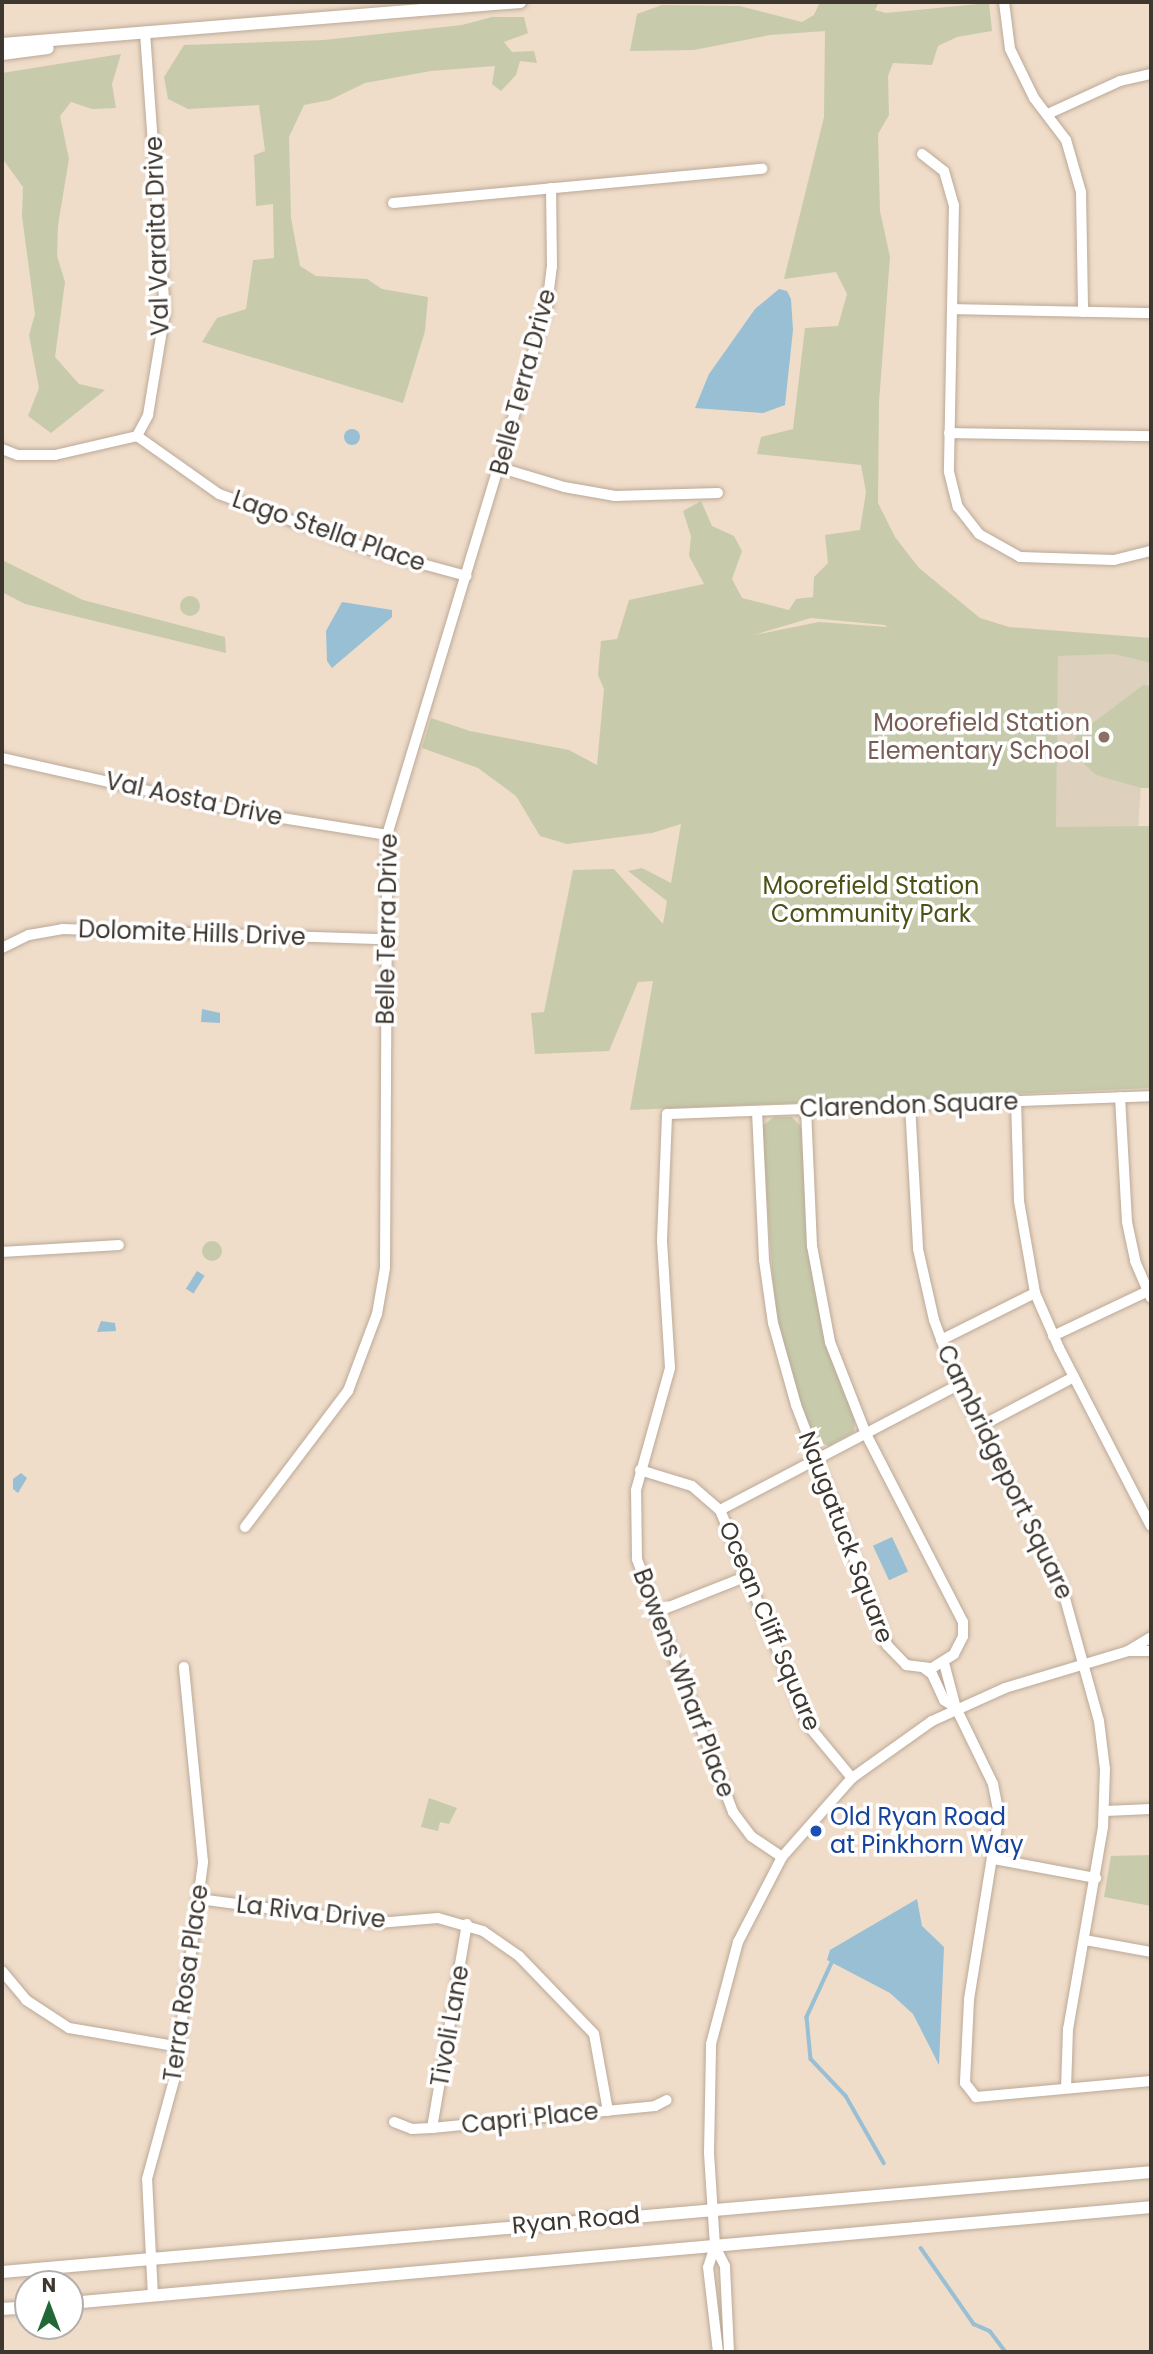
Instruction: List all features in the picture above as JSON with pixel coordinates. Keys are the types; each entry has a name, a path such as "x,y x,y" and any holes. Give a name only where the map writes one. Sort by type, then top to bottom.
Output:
{"main road":[{"path":"2,44 520,2"},
{"path":"2,54 121,33"},
{"name":"Ryan Road","path":"2,2273 713,2208 1151,2172"},
{"name":"Ryan Road","path":"84,2302 1151,2207"}],"street":[{"path":"1004,2 1010,49 1034,98 1050,113 1066,140 1081,192 1083,312"},
{"name":"Val Varaita Drive","path":"136,436 148,415 165,312 145,32"},
{"path":"1050,113 1120,80 1151,74"},
{"path":"922,154 944,171 954,205 949,471 958,507 998,548 1039,559 1114,560 1151,551"},
{"path":"393,202 762,169"},
{"name":"Belle Terra Drive","path":"245,1527 348,1391 377,1314 385,1268 387,835 421,709 501,468 547,306 552,267 551,188"},
{"path":"954,309 1151,313"},
{"path":"950,433 1151,436"},
{"path":"2,449 18,455 55,455 136,436"},
{"name":"Lago Stella Place","path":"136,436 219,494 371,550 467,576"},
{"path":"501,468 564,487 615,496 718,493"},
{"name":"Val Aosta Drive","path":"2,758 233,810 387,835"},
{"name":"Dolomite Hills Drive","path":"2,948 29,935 62,929 386,939"},
{"name":"Clarendon Square","path":"667,1114 1151,1096"},
{"path":"1053,1336 1149,1295 1126,1222 1120,1097"},
{"path":"1016,1100 1019,1201 1035,1293 1053,1336 1151,1526"},
{"name":"Cambridgeport Square","path":"909,1104 918,1249 941,1340 958,1385 1059,1577 1086,1664 1099,1721 1105,1811 1096,1878 1068,2029 1066,2088"},
{"path":"806,1109 818,1287 831,1342 866,1434 960,1613 963,1636 944,1663 924,1668"},
{"name":"Naugatuck Square","path":"757,1111 764,1260 773,1323 816,1460 887,1645 906,1665 924,1668"},
{"name":"Bowens Wharf Place","path":"667,1114 662,1228 670,1376 640,1470 634,1540 654,1613 733,1812 751,1836 782,1857"},
{"path":"2,1252 119,1245"},
{"path":"941,1340 1035,1293"},
{"path":"981,1426 1074,1377"},
{"path":"720,1510 958,1385"},
{"name":"Ocean Cliff Square","path":"640,1470 692,1486 720,1510 808,1725 852,1778"},
{"path":"654,1613 747,1576"},
{"path":"718,2352 708,2267 715,2246 707,2087 715,2018 738,1942 782,1857 852,1778 901,1740 956,1708 1004,1688 1128,1651 1151,1637"},
{"path":"1128,1651 1151,1651"},
{"path":"944,1663 956,1708 997,1797 994,1859 965,2034 965,2083 976,2097 1151,2081"},
{"name":"Terra Rosa Place","path":"153,2296 146,2207 150,2158 180,2047 199,1899 203,1832 184,1667"},
{"path":"924,1668 932,1674 944,1700 956,1708"},
{"path":"1105,1811 1151,1809"},
{"path":"994,1859 1096,1878"},
{"name":"La Riva Drive","path":"199,1899 378,1923 427,1917 467,1924 519,1956 582,2017 601,2051 608,2111"},
{"name":"Tivoli Lane","path":"432,2128 467,1924"},
{"path":"1085,1940 1151,1952"},
{"path":"2,1971 26,2000 69,2028 180,2047"},
{"name":"Capri Place","path":"394,2122 412,2129 432,2128 655,2106 667,2100"},
{"path":"715,2246 725,2266 729,2352"}],"shaded area":[{"name":"Moorefield Station Elementary School","path":"1058,640 1151,646 1138,833 1045,827"}],"green space":[{"name":"Moorefield Station Community Park","path":"820,2 879,2 875,10 886,13 989,3 992,31 957,37 938,46 932,65 893,63 888,76 889,115 878,134 880,211 890,257 879,402 878,503 895,537 919,568 980,618 1009,627 1151,638 1151,663 1114,654 1058,656 1056,827 1151,826 1151,1088 630,1110 653,981 638,982 609,1051 535,1054 531,1013 544,1012 573,870 614,869 663,924 667,901 628,871 642,868 671,883 681,824 652,833 567,844 540,836 516,796 478,768 422,748 431,718 470,731 569,750 597,765 604,689 598,675 601,641 617,639 629,600 704,584 689,556 691,536 683,511 701,501 712,526 734,536 742,551 732,579 742,598 789,610 796,599 813,597 814,577 828,563 825,535 860,530 866,492 861,465 757,454 761,437 793,429 805,328 838,326 847,294 836,272 784,279 824,117 825,31 770,35 694,50 630,51 637,14 662,5 740,6 802,22 814,15","holes":["811,618 887,627 819,622 754,635"]},
{"path":"492,17 524,17 528,33 504,42 512,52 534,51 537,63 520,61 516,75 501,91 492,84 495,66 431,71 365,83 330,100 304,105 289,137 291,218 300,266 316,276 367,279 382,289 428,297 425,331 403,403 202,342 217,318 246,309 253,260 274,258 273,204 256,206 254,155 265,151 259,105 188,109 168,99 164,77 184,45 324,40 462,25"},
{"path":"121,54 112,84 116,108 92,109 71,102 60,116 69,159 58,225 57,256 65,282 55,357 79,384 105,390 51,433 28,416 39,388 29,335 35,314 22,216 23,187 2,158 2,73"},
{"path":"2,560 83,600 225,637 226,653 25,604 2,592"},
{"path":"190,596 197,599 200,606 197,613 190,616 183,613 180,606 183,599"},
{"path":"1143,685 1151,686 1151,788 1141,788 1096,775 1069,750 1077,735"},
{"path":"774,1117 792,1117 802,1128 813,1280 823,1332 855,1420 854,1432 829,1446 813,1440 789,1369 775,1310 762,1126"},
{"path":"212,1241 219,1244 222,1251 219,1258 212,1261 205,1258 202,1251 205,1244"},
{"path":"429,1798 457,1808 449,1824 440,1822 438,1831 421,1827"},
{"path":"1151,1855 1151,1906 1104,1897 1111,1856"}],"water":[{"path":"779,289 787,291 791,299 793,330 785,405 763,413 695,408 709,374 755,309"},
{"path":"352,429 360,437 352,445 344,437"},
{"path":"342,602 392,610 392,617 332,668 327,661 326,631"},
{"path":"202,1009 220,1013 220,1023 201,1022"},
{"path":"197,1271 205,1276 194,1294 186,1289"},
{"path":"101,1321 115,1323 116,1331 97,1332"},
{"path":"21,1473 27,1478 18,1493 13,1489 13,1479"},
{"path":"892,1537 908,1571 889,1580 873,1546"},
{"path":"917,1899 922,1926 944,1947 939,2065 913,2014 890,1993 827,1960 830,1950"}],"waterway":[{"path":"832,1963 807,2017 811,2059 846,2096 884,2163"},
{"path":"921,2248 974,2324 990,2331 1006,2352"}],"place":[{"name":"Moorefield Station Elementary School","path":"1104,737"},
{"name":"Old Ryan Road at Pinkhorn Way","path":"816,1831"}]}
